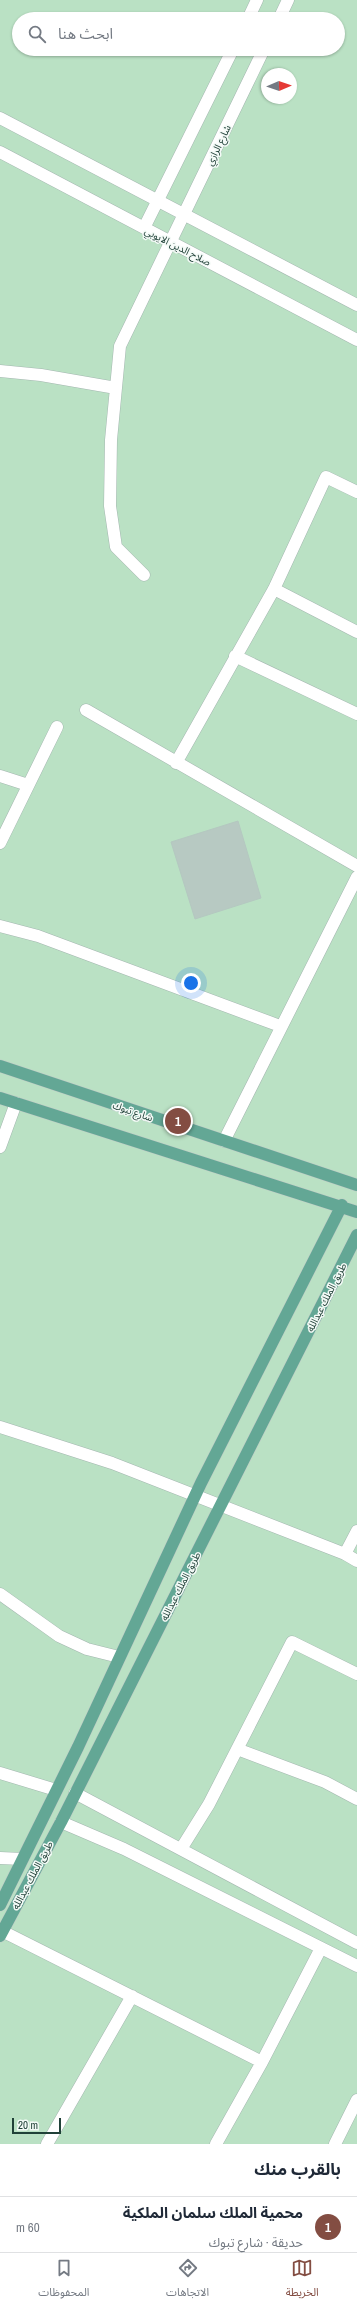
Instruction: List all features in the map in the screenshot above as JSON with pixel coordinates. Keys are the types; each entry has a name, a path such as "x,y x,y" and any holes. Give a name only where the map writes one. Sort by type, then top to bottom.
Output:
{"main road":[{"name":"شارع تبوك","path":"0,1066 224,1141 356,1182"},
{"path":"0,1098 342,1205 357,1212"},
{"name":"طريق الملك عبدالله","path":"0,1905 195,1495 342,1205"},
{"name":"طريق الملك عبدالله","path":"1,1933 61,1822 357,1235"}],"street":[{"path":"251,12 257,0"},
{"path":"282,12 288,0"},
{"path":"144,228 230,56"},
{"name":"شارع الرازي","path":"144,575 116,547 110,506 111,440 120,346 261,56"},
{"path":"0,118 357,305"},
{"name":"صلاح الدين الايوبي","path":"0,152 357,340"},
{"path":"0,371 41,375 116,388"},
{"path":"176,763 274,589 326,477 357,492"},
{"path":"274,589 357,632"},
{"path":"235,656 357,714"},
{"path":"86,710 357,866"},
{"path":"0,843 57,727"},
{"path":"0,776 28,785"},
{"path":"224,1141 280,1026 357,878"},
{"path":"0,926 38,936 280,1026"},
{"path":"0,1147 16,1103"},
{"path":"0,1427 112,1463 345,1554 357,1561"},
{"path":"345,1554 357,1531"},
{"path":"0,1594 59,1636 87,1650 119,1657"},
{"path":"181,1849 209,1804 292,1642 357,1674"},
{"path":"237,1749 325,1782 357,1798"},
{"path":"0,1773 56,1790"},
{"path":"75,1793 357,1943"},
{"path":"61,1822 124,1849 357,1966"},
{"path":"0,1858 22,1859"},
{"path":"1,1933 132,1996 262,2062"},
{"path":"216,2144 262,2062 320,1948"},
{"path":"47,2144 132,1996"},
{"path":"335,2144 356,2107"}],"green space":[{"path":"0,0 357,0 357,2144 0,2144"}],"building":[{"path":"238,821 261,898 195,919 171,842"}],"place":[{"name":"محمية الملك سلمان الملكية","path":"178,1121"}]}
